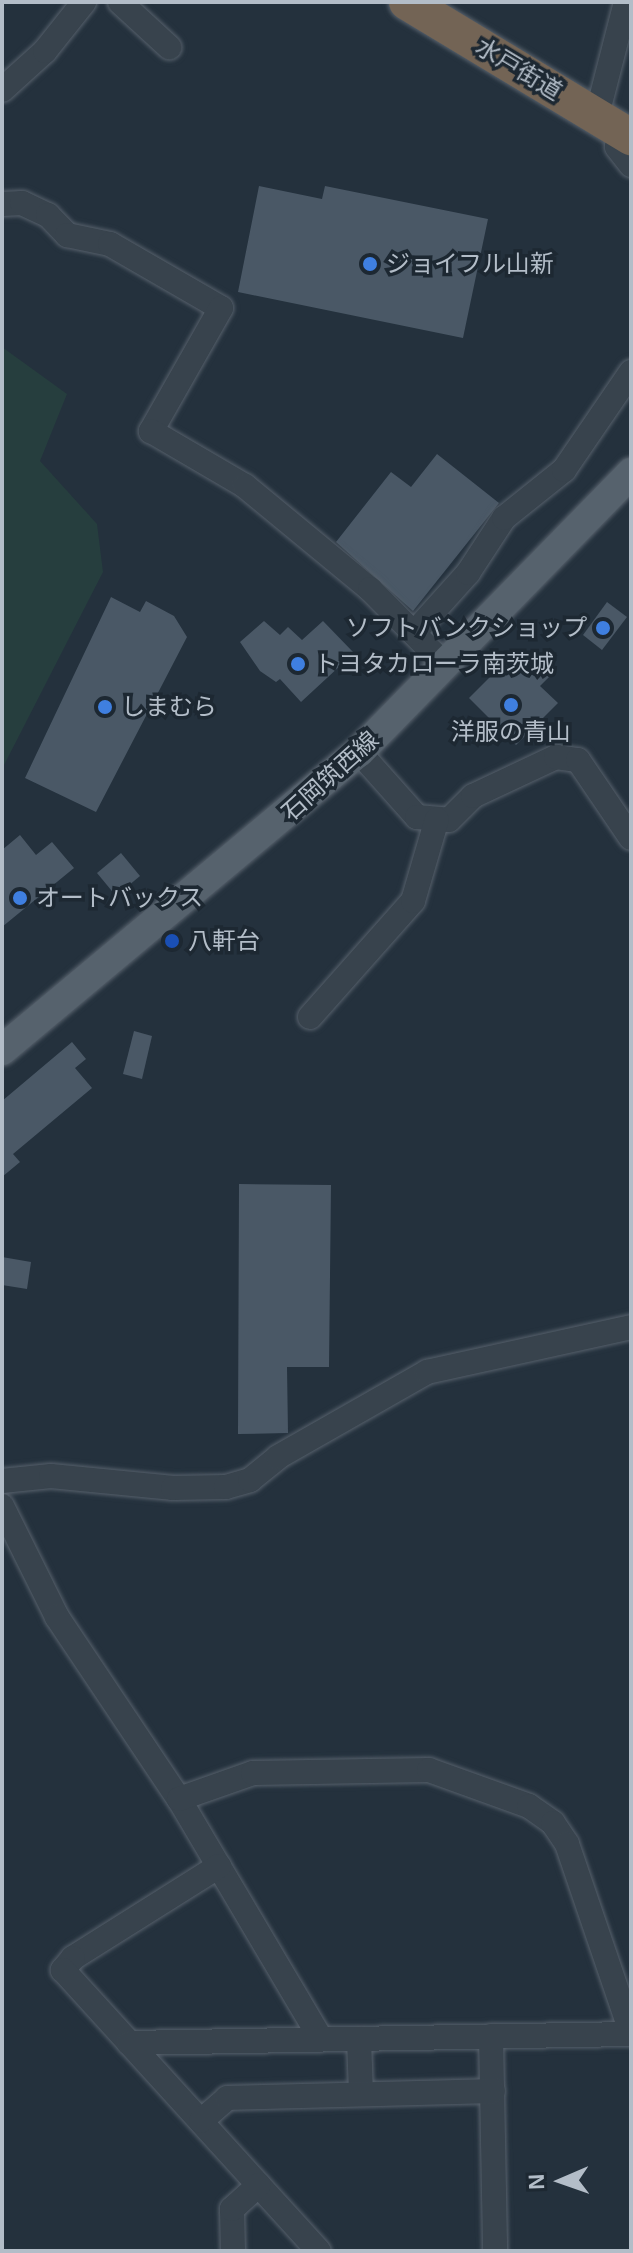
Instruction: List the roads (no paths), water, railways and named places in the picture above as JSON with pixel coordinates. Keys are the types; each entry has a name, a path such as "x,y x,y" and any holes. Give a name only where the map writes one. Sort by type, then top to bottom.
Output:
{"highway":[{"name":"水戸街道","path":"407,2 616,127"}],"main road":[{"name":"石岡筑西線","path":"2,1050 359,752 631,473"}],"street":[{"path":"2,90 45,51 84,2"},
{"path":"120,2 169,47"},
{"path":"626,2 616,127 617,147 631,165"},
{"path":"2,204 22,203 48,215 67,235 110,244 221,308 151,431 245,486 414,633 445,665"},
{"path":"414,633 468,573 504,518 564,470 631,372"},
{"path":"359,752 417,817 449,820 473,796 556,757 578,760 631,838"},
{"path":"310,1017 413,901 437,819"},
{"path":"2,1481 51,1476 198,1490 226,1487 250,1480 278,1457 427,1372 631,1327"},
{"path":"2,1506 57,1617 179,1799 321,2039"},
{"path":"129,2043 631,2033 567,1844 553,1823 529,1806 429,1770 253,1773 179,1799"},
{"path":"219,1866 73,1958 63,1970 319,2251"},
{"path":"491,2036 495,2251"},
{"path":"359,2039 361,2093"},
{"path":"201,2121 227,2098 493,2091"},
{"path":"233,2251 232,2209 259,2185"}],"place":[{"name":"ジョイフル山新","path":"370,264"},
{"name":"ソフトバンクショップ","path":"603,628"},
{"name":"トヨタカローラ南茨城","path":"298,664"},
{"name":"洋服の青山","path":"511,705"},
{"name":"しまむら","path":"105,707"},
{"name":"オートバックス","path":"20,898"},
{"name":"八軒台","path":"172,941"}]}
